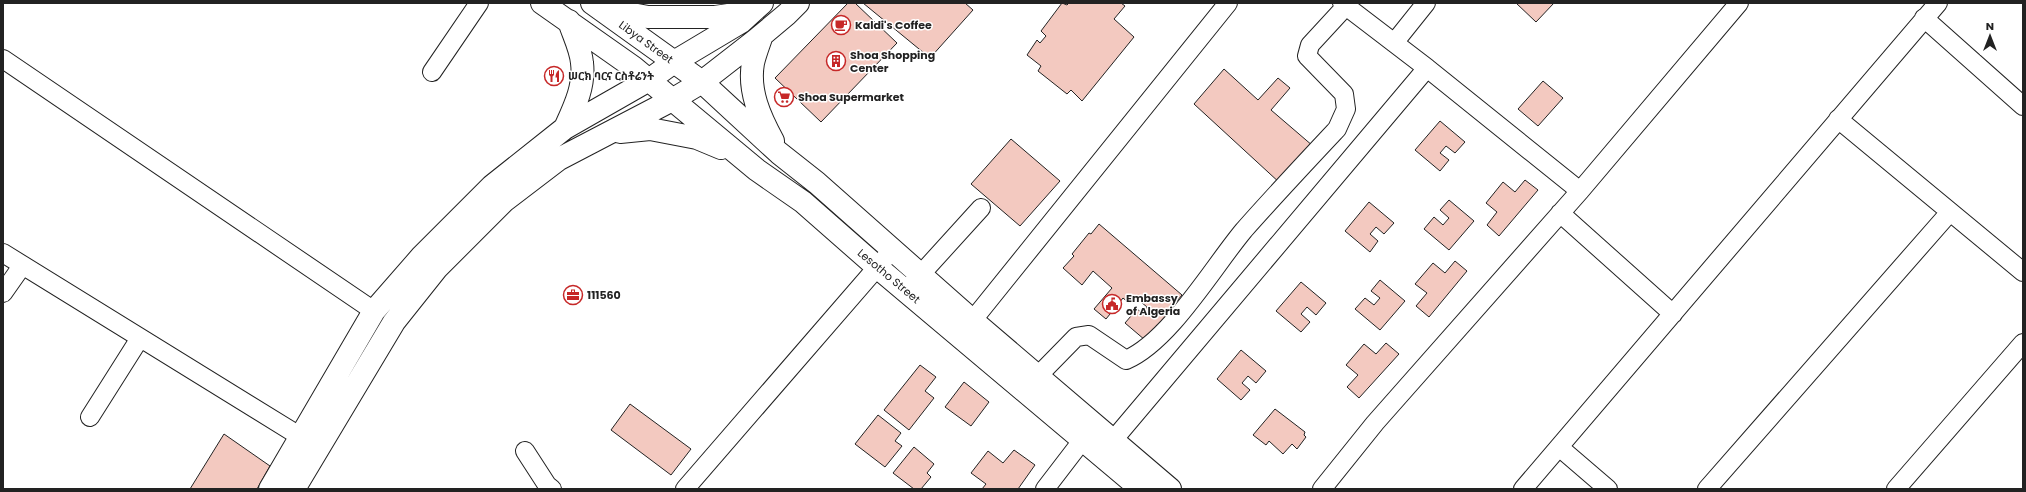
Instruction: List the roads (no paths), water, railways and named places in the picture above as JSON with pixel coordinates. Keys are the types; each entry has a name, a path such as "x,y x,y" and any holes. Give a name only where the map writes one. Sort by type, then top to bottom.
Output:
{"main road":[{"path":"542,3 641,74"},
{"path":"294,489 394,322 437,268 504,202 559,159 672,100 702,82 762,36 798,3"},
{"path":"595,6 648,17 715,17 757,7"},
{"name":"Libya Street","path":"595,6 702,82"},
{"path":"270,489 374,311 422,256 492,186 565,128 641,74 674,62 740,22 757,7"},
{"path":"565,128 576,104 581,81 582,62 569,21"},
{"path":"762,36 753,63 752,84 758,112 779,153"},
{"name":"Lesotho Street","path":"641,74 740,155 803,202 877,267 906,290 966,329 1106,448 1141,489"},
{"name":"Lesotho Street","path":"702,82 779,153 817,183 894,249 920,274 966,329"},
{"path":"607,134 650,129 697,138 740,155"},
{"name":"Lesotho Street","path":"1106,448 1170,489"}],"street":[{"path":"432,72 479,3"},
{"path":"966,329 1228,3"},
{"path":"1394,43 1426,3"},
{"path":"1322,489 1375,424 1580,191 1739,3"},
{"path":"1523,489 1938,3"},
{"path":"1031,383 1076,337 1089,335 1126,360 1138,355 1176,318 1244,231 1337,129 1346,109 1344,94 1307,56 1310,45 1344,5 1427,68 1580,191"},
{"path":"1924,18 2023,106"},
{"path":"3,59 374,311"},
{"path":"1106,448 1427,68"},
{"path":"1838,119 2023,272"},
{"path":"906,290 981,208"},
{"path":"1707,489 1950,212"},
{"path":"1560,213 1673,314"},
{"path":"685,489 894,249"},
{"path":"3,253 301,437"},
{"path":"3,293 22,266"},
{"path":"90,417 140,338"},
{"path":"1896,489 2023,343"},
{"path":"1045,489 1088,432"},
{"path":"1559,446 1608,489"},
{"path":"525,451 547,485 552,489"}],"place":[{"name":"Kaldi's Coffee","path":"841,25"},
{"name":"Shoa Shopping Center","path":"836,61"},
{"name":"ሠርክ ባርና ርስቶሬንት","path":"554,76"},
{"name":"Shoa Supermarket","path":"784,97"},
{"name":"111560","path":"573,295"},
{"name":"Embassy of Algeria","path":"1112,304"}]}
